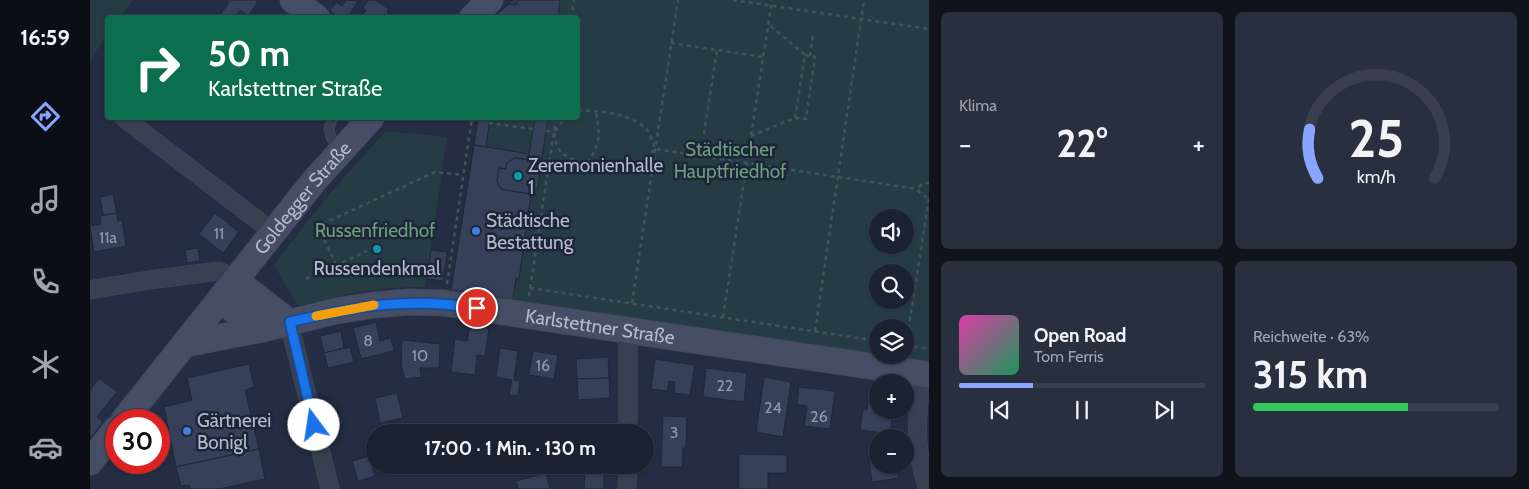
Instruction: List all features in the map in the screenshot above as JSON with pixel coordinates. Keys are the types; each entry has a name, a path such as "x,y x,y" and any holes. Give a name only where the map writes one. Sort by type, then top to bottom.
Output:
{"main road":[{"path":"294,0 313,15"},
{"path":"475,15 490,0"},
{"name":"Goldegger Straße","path":"133,409 273,232 340,151 369,120"},
{"path":"228,290 290,322"},
{"path":"228,290 263,329"},
{"name":"Karlstettner Straße","path":"185,344 374,304 444,303 925,375"},
{"path":"90,462 105,443"}],"street":[{"path":"127,120 273,232"},
{"path":"90,290 219,271 228,290"},
{"path":"290,322 330,489"},
{"path":"628,331 628,424"},
{"path":"925,375 918,410 917,443 922,474 928,489"},
{"path":"627,489 628,474"}],"lane":[{"path":"332,120 330,138 340,151"}],"path":[{"path":"572,15 574,0"},
{"path":"632,303 678,0"},
{"path":"733,0 929,29"},
{"path":"724,317 772,0"},
{"path":"815,331 863,19 864,0"},
{"path":"751,136 795,118 806,119 815,57 804,56 768,24"},
{"path":"810,56 813,35"},
{"path":"671,43 763,57"},
{"path":"704,134 717,50"},
{"path":"795,118 804,56"},
{"path":"580,111 634,119 648,130 655,148"},
{"path":"588,163 598,144 600,134 596,112"},
{"path":"444,303 472,120"},
{"path":"526,314 556,120"},
{"path":"554,132 563,120"},
{"path":"489,123 533,129"},
{"path":"546,131 554,132"},
{"path":"554,132 559,150 572,160 625,169 642,164 655,148"},
{"path":"655,148 917,189 922,195 929,198 910,319"},
{"path":"336,265 318,226 435,172 463,175"},
{"path":"917,189 923,183 929,183"},
{"path":"306,279 367,251"},
{"path":"530,288 869,340"},
{"path":"914,346 929,349"}],"green space":[{"path":"90,0 133,0 122,15 105,15 105,38 90,60"},
{"name":"Städtischer Hauptfriedhof","path":"513,0 929,0 929,362 914,360 914,319 869,319 869,353 451,290 478,120 580,120 580,15 496,15"},
{"name":"Russenfriedhof","path":"386,131 447,137 425,287 376,290 298,306 274,265 325,199"}],"building":[{"path":"226,0 255,0 258,2 249,15 240,10 237,15 220,15 229,2"},
{"path":"346,0 358,1 349,15 336,15 330,11 336,2 342,6"},
{"path":"368,0 375,0 389,9 387,12 391,15 363,15 366,10 363,8"},
{"path":"519,0 560,0 558,15 496,15 509,4 515,5"},
{"path":"478,120 490,120 486,147 474,145"},
{"path":"535,120 548,120 540,171 531,160 529,154"},
{"path":"474,145 529,154 531,160 514,158 507,163 506,169 499,168 497,181 501,189 531,194 519,279 516,278 513,300 451,290"},
{"name":"Zeremonienhalle 1","path":"514,158 531,160 540,171 538,187 531,194 501,189 497,181 499,168 506,169 507,163"},
{"path":"113,194 117,213 103,215 100,197"},
{"path":"117,213 118,221 122,220 126,246 94,252 90,226 101,224 100,216"},
{"path":"215,213 239,232 223,253 199,234"},
{"path":"198,248 200,261 187,263 185,250"},
{"path":"431,250 447,252 443,281 427,279"},
{"path":"376,322 380,341 391,338 394,351 361,359 353,328"},
{"path":"470,326 489,328 485,356 477,355 475,375 451,372 455,339 467,341"},
{"path":"341,331 344,348 324,353 320,336"},
{"path":"402,340 440,344 439,368 420,368 421,377 405,379 401,365"},
{"path":"350,347 354,362 328,368 324,353"},
{"path":"500,348 518,351 514,380 520,381 518,396 509,395 512,380 496,377"},
{"path":"533,351 558,355 554,379 529,375"},
{"path":"608,357 609,378 577,379 576,359"},
{"path":"655,359 695,365 690,395 674,393 675,382 669,381 667,391 651,389"},
{"path":"249,364 254,387 245,390 259,449 176,467 170,437 170,409 164,409 164,407 192,400 187,378"},
{"path":"706,368 747,373 744,402 703,397"},
{"path":"764,377 791,382 783,437 756,432"},
{"path":"99,378 117,392 97,417 103,422 90,439 90,390"},
{"path":"609,378 610,398 578,400 577,379"},
{"path":"799,387 835,391 830,429 804,426 807,406 797,405"},
{"path":"869,391 869,419 892,419 891,429 860,430 863,409 867,410"},
{"path":"397,393 403,418 380,423 375,398"},
{"path":"663,416 687,417 686,448 683,448 682,467 661,467"},
{"path":"259,449 265,479 219,489 190,489 189,485 181,486 176,467"},
{"path":"739,454 787,455 787,473 768,473 768,489 739,489"},
{"path":"366,457 366,474 374,474 375,476 358,481 352,461"},
{"path":"546,474 550,489 518,489 516,481"},
{"path":"585,474 604,474 604,489 584,489"},
{"path":"871,474 898,474 899,478 872,482"}],"slow traffic":[{"path":"316,316 374,305"}],"place":[{"name":"Zeremonienhalle 1","path":"518,176"},
{"name":"Städtische Bestattung","path":"476,231"},
{"name":"Russendenkmal","path":"377,249"},
{"name":"Gärtnerei Bonigl","path":"187,431"}],"route":[{"path":"314,425 290,322 374,304 444,303 477,308"}]}
